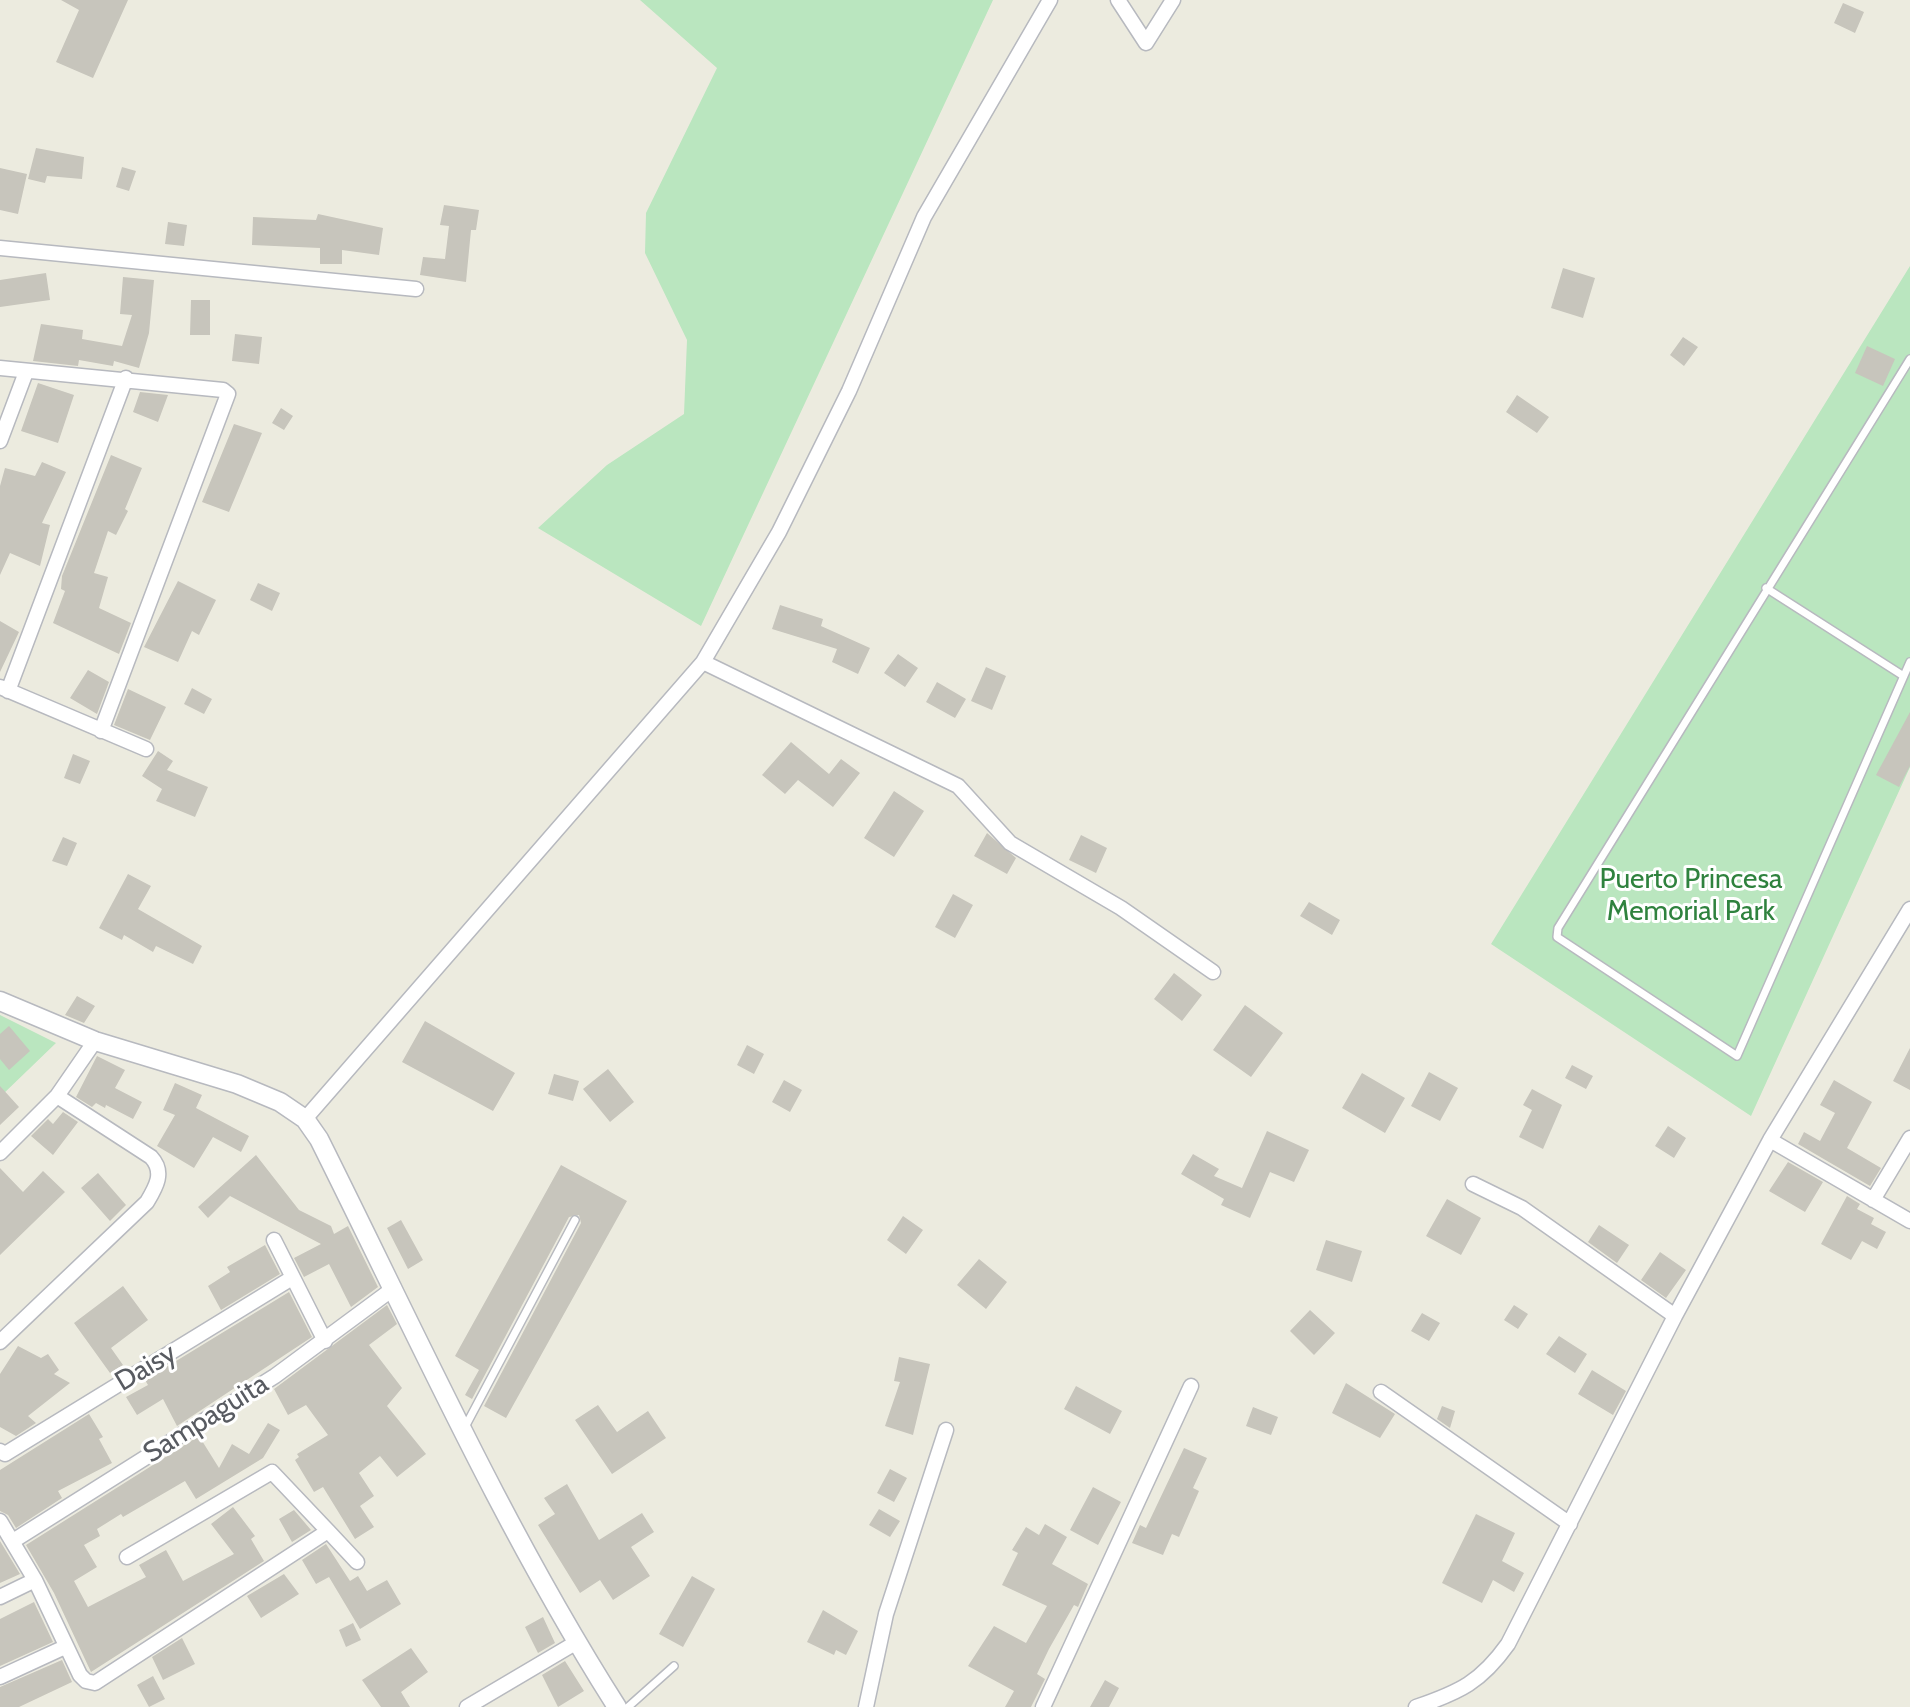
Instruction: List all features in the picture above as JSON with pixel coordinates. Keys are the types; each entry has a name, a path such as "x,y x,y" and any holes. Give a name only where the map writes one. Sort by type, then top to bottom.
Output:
{"street":[{"path":"305,1119 703,662 786,518 849,391 924,217 1050,0"},
{"path":"1118,0 1146,43 1173,0"},
{"path":"0,248 416,289"},
{"path":"0,368 126,378 223,390 229,397 101,731"},
{"path":"0,441 26,372"},
{"path":"126,378 4,689 146,749"},
{"path":"703,662 958,786 1010,843 1121,908 1213,972"},
{"path":"1416,1707 1456,1693 1487,1673 1508,1644 1675,1316 1770,1140 1910,909"},
{"path":"0,1001 95,1041 237,1084 280,1102 305,1119 319,1139 464,1429 577,1642 617,1707"},
{"path":"0,1153 57,1096 95,1041"},
{"path":"0,1342 147,1202 158,1180 159,1170 151,1157 57,1096"},
{"path":"1873,1200 1910,1138"},
{"path":"1770,1140 1910,1221"},
{"path":"1473,1184 1522,1208 1675,1316"},
{"path":"274,1240 325,1341"},
{"name":"Daisy","path":"2,1455 292,1278"},
{"name":"Sampaguita","path":"13,1541 325,1341 394,1288"},
{"path":"1043,1707 1191,1386"},
{"path":"1381,1392 1570,1524"},
{"path":"866,1707 886,1614 946,1430"},
{"path":"127,1557 272,1472 357,1562"},
{"path":"0,1521 35,1580 65,1647 86,1681 102,1680 328,1531"},
{"path":"0,1597 35,1580"},
{"path":"467,1707 577,1642"},
{"path":"0,1677 65,1647"}],"lane":[{"path":"1910,359 1556,932 1561,941 1731,1056 1738,1054 1910,662"},
{"path":"1766,588 1902,675"},
{"path":"464,1429 575,1220"},
{"path":"628,1707 674,1666"}],"green space":[{"path":"640,0 993,0 701,626 538,528 607,465 684,414 687,340 645,253 646,213 717,68"},
{"name":"Puerto Princesa Memorial Park","path":"1910,266 1910,767 1751,1116 1491,944"},
{"path":"0,1015 56,1043 0,1097"}],"building":[{"path":"61,0 128,0 93,78 56,62 79,10"},
{"path":"1843,3 1864,12 1855,33 1834,23"},
{"path":"36,148 84,157 82,179 47,176 45,183 28,179"},
{"path":"122,167 136,171 129,191 116,187"},
{"path":"0,168 27,174 18,214 0,210"},
{"path":"444,205 479,210 476,230 471,230 466,282 420,275 423,257 445,259 449,226 440,225"},
{"path":"318,214 383,228 379,255 342,250 342,264 320,264 320,248 252,245 253,217 316,220"},
{"path":"168,222 187,225 184,246 165,244"},
{"path":"1563,268 1595,278 1583,318 1551,308"},
{"path":"46,273 50,300 0,307 0,280"},
{"path":"123,277 154,280 149,333 139,368 114,361 113,366 79,360 78,366 33,361 41,324 83,330 82,339 122,346 132,315 120,314"},
{"path":"191,300 210,300 210,335 190,335"},
{"path":"235,334 262,337 259,364 232,361"},
{"path":"1683,337 1698,347 1684,366 1670,355"},
{"path":"1867,346 1895,359 1883,386 1855,373"},
{"path":"38,383 74,395 58,443 21,431"},
{"path":"140,392 168,395 158,422 133,412"},
{"path":"1517,395 1549,417 1537,433 1506,412"},
{"path":"281,408 293,416 284,430 272,423"},
{"path":"234,424 262,433 229,512 202,502"},
{"path":"111,455 142,468 125,509 128,511 116,535 108,531 94,573 108,577 99,608 131,623 119,654 53,623 65,591 61,589 62,576"},
{"path":"42,462 66,472 42,523 50,525 40,566 10,553 0,575 0,486 5,468 35,476"},
{"path":"178,581 216,600 199,635 192,631 178,662 144,647"},
{"path":"258,583 280,593 272,611 250,600"},
{"path":"780,605 823,619 821,626 870,648 858,674 832,662 837,649 772,629"},
{"path":"0,621 19,632 0,672"},
{"path":"898,654 918,668 905,687 884,673"},
{"path":"986,667 1006,676 992,710 971,701"},
{"path":"88,670 109,682 97,714 70,698"},
{"path":"937,682 966,699 955,718 926,702"},
{"path":"192,688 212,699 204,714 184,704"},
{"path":"128,689 166,707 150,740 114,725"},
{"path":"1910,712 1910,766 1899,787 1876,775"},
{"path":"791,742 829,774 841,759 860,773 833,807 798,780 785,794 762,775"},
{"path":"158,751 173,761 167,770 208,787 195,817 156,801 162,789 142,776"},
{"path":"73,754 90,761 80,784 64,778"},
{"path":"894,791 924,811 894,857 864,838"},
{"path":"987,833 1016,858 1007,874 974,856"},
{"path":"1081,835 1107,848 1096,873 1069,860"},
{"path":"63,837 77,843 67,866 52,861"},
{"path":"128,874 151,886 138,909 202,946 193,964 156,946 153,952 124,935 122,940 99,928"},
{"path":"953,894 973,905 955,938 935,927"},
{"path":"1309,902 1340,920 1332,935 1300,916"},
{"path":"1174,973 1202,995 1182,1021 1154,999"},
{"path":"77,996 95,1006 84,1023 65,1015"},
{"path":"1245,1005 1283,1033 1251,1077 1213,1050"},
{"path":"425,1021 515,1073 493,1111 402,1062"},
{"path":"9,1026 30,1051 9,1070 0,1059 0,1034"},
{"path":"747,1045 764,1054 754,1074 737,1065"},
{"path":"1910,1048 1910,1090 1893,1081"},
{"path":"97,1056 125,1070 115,1088 142,1102 133,1119 106,1105 105,1108 96,1103 92,1107 76,1097"},
{"path":"1572,1065 1593,1076 1586,1089 1565,1078"},
{"path":"608,1069 634,1102 610,1122 583,1089"},
{"path":"1429,1072 1458,1088 1440,1121 1411,1106"},
{"path":"1362,1073 1405,1098 1385,1133 1342,1108"},
{"path":"554,1074 579,1081 573,1101 548,1094"},
{"path":"784,1080 802,1090 790,1112 772,1102"},
{"path":"1834,1080 1872,1102 1847,1148 1881,1168 1870,1186 1798,1144 1804,1132 1820,1141 1835,1113 1820,1105"},
{"path":"175,1083 202,1095 196,1108 249,1136 241,1152 213,1137 194,1168 157,1146 175,1115 163,1110"},
{"path":"0,1086 19,1107 0,1125"},
{"path":"1532,1089 1562,1105 1543,1149 1519,1137 1532,1110 1523,1105"},
{"path":"63,1112 78,1122 53,1155 31,1136 48,1119 53,1124"},
{"path":"1668,1126 1686,1138 1674,1158 1655,1146"},
{"path":"1267,1131 1309,1150 1294,1182 1270,1172 1250,1218 1221,1205 1224,1199 1181,1174 1193,1154 1219,1169 1214,1176 1242,1188"},
{"path":"256,1155 299,1210 331,1226 334,1234 348,1226 378,1287 351,1307 329,1264 304,1277 294,1258 321,1244 230,1196 208,1218 198,1207"},
{"path":"1788,1162 1823,1182 1805,1212 1769,1191"},
{"path":"561,1165 627,1201 506,1418 484,1406 581,1223 579,1215 569,1217 472,1399 465,1395 479,1370 455,1356"},
{"path":"0,1168 23,1192 43,1171 65,1192 0,1255"},
{"path":"98,1173 126,1205 110,1221 81,1188"},
{"path":"1847,1196 1860,1204 1857,1209 1874,1218 1871,1224 1886,1232 1877,1249 1862,1241 1851,1260 1821,1244"},
{"path":"1447,1199 1481,1218 1461,1255 1426,1236"},
{"path":"903,1216 923,1230 906,1254 887,1240"},
{"path":"401,1220 423,1260 408,1269 387,1228"},
{"path":"1599,1225 1629,1245 1617,1263 1588,1242"},
{"path":"1326,1240 1362,1251 1352,1282 1316,1270"},
{"path":"265,1245 280,1274 221,1310 208,1286 230,1272 227,1267"},
{"path":"1660,1252 1686,1270 1666,1298 1641,1280"},
{"path":"979,1259 1007,1282 986,1309 957,1285"},
{"path":"123,1286 148,1320 111,1348 123,1365 110,1373 74,1323"},
{"path":"289,1292 312,1337 177,1426 163,1399 137,1415 126,1397 148,1385 145,1380"},
{"path":"387,1305 397,1324 369,1345 402,1388 387,1406 426,1454 397,1477 380,1456 359,1473 374,1496 360,1506 374,1527 355,1539 323,1487 314,1492 295,1460 299,1457 297,1454 328,1435 306,1405 288,1415 274,1389"},
{"path":"1514,1305 1528,1314 1518,1329 1504,1320"},
{"path":"1310,1310 1335,1333 1314,1355 1290,1331"},
{"path":"1422,1313 1440,1323 1429,1341 1411,1331"},
{"path":"1559,1336 1587,1354 1575,1373 1546,1354"},
{"path":"18,1346 41,1358 48,1354 59,1370 54,1374 70,1383 28,1416 36,1423 16,1436 0,1427 0,1374"},
{"path":"899,1357 930,1364 913,1435 885,1426 900,1382 894,1381"},
{"path":"1592,1370 1626,1391 1613,1415 1578,1394"},
{"path":"1346,1383 1395,1414 1380,1438 1332,1413"},
{"path":"1076,1386 1122,1411 1110,1434 1064,1409"},
{"path":"598,1405 617,1432 648,1411 666,1438 612,1474 575,1420"},
{"path":"1442,1406 1455,1411 1450,1428 1437,1419"},
{"path":"1253,1407 1278,1417 1271,1435 1246,1426"},
{"path":"89,1414 103,1437 99,1439 112,1463 58,1491 62,1498 16,1528 8,1515 0,1511 0,1470"},
{"path":"268,1423 280,1430 263,1458 196,1499 185,1481 97,1529 100,1536 84,1545 97,1567 74,1581 88,1607 146,1577 139,1565 166,1550 183,1581 234,1554 211,1524 233,1507 255,1536 251,1539 264,1561 91,1672 54,1593 26,1545 199,1436 219,1468 232,1444 249,1454"},
{"path":"1184,1448 1207,1458 1193,1488 1199,1491 1179,1537 1172,1534 1163,1555 1132,1543 1140,1525 1146,1528"},
{"path":"890,1469 907,1478 894,1502 877,1493"},
{"path":"567,1484 599,1540 642,1513 654,1532 631,1547 650,1576 613,1600 600,1580 580,1593 538,1525 555,1514 544,1498"},
{"path":"1093,1487 1121,1502 1098,1545 1070,1530"},
{"path":"879,1509 900,1521 890,1537 869,1525"},
{"path":"294,1510 311,1530 292,1542 279,1519"},
{"path":"1476,1514 1515,1533 1502,1561 1524,1573 1514,1592 1493,1580 1482,1603 1442,1583"},
{"path":"1045,1524 1067,1537 1052,1564 1088,1584 1078,1607 1074,1605 1037,1674 1045,1679 1031,1707 1005,1707 1014,1691 968,1666 994,1626 1026,1643 1047,1606 1002,1585 1018,1553 1012,1550 1026,1527 1039,1535"},
{"path":"0,1541 20,1574 0,1583"},
{"path":"326,1544 350,1581 358,1576 367,1591 387,1580 401,1604 360,1629 329,1577 316,1584 302,1560"},
{"path":"284,1574 299,1594 261,1618 247,1596"},
{"path":"692,1576 715,1589 683,1647 659,1634"},
{"path":"34,1602 53,1642 0,1666 0,1619"},
{"path":"823,1610 858,1631 846,1655 836,1650 834,1655 807,1642"},
{"path":"543,1617 555,1643 538,1653 525,1627"},
{"path":"353,1623 361,1640 346,1647 339,1630"},
{"path":"182,1638 195,1664 163,1680 152,1657"},
{"path":"411,1648 428,1672 401,1692 410,1707 381,1707 362,1680"},
{"path":"62,1660 72,1682 19,1707 0,1707 0,1687"},
{"path":"565,1661 584,1691 558,1707 542,1675"},
{"path":"153,1676 165,1699 149,1707 137,1685"},
{"path":"1105,1680 1119,1688 1109,1707 1090,1707"}]}
